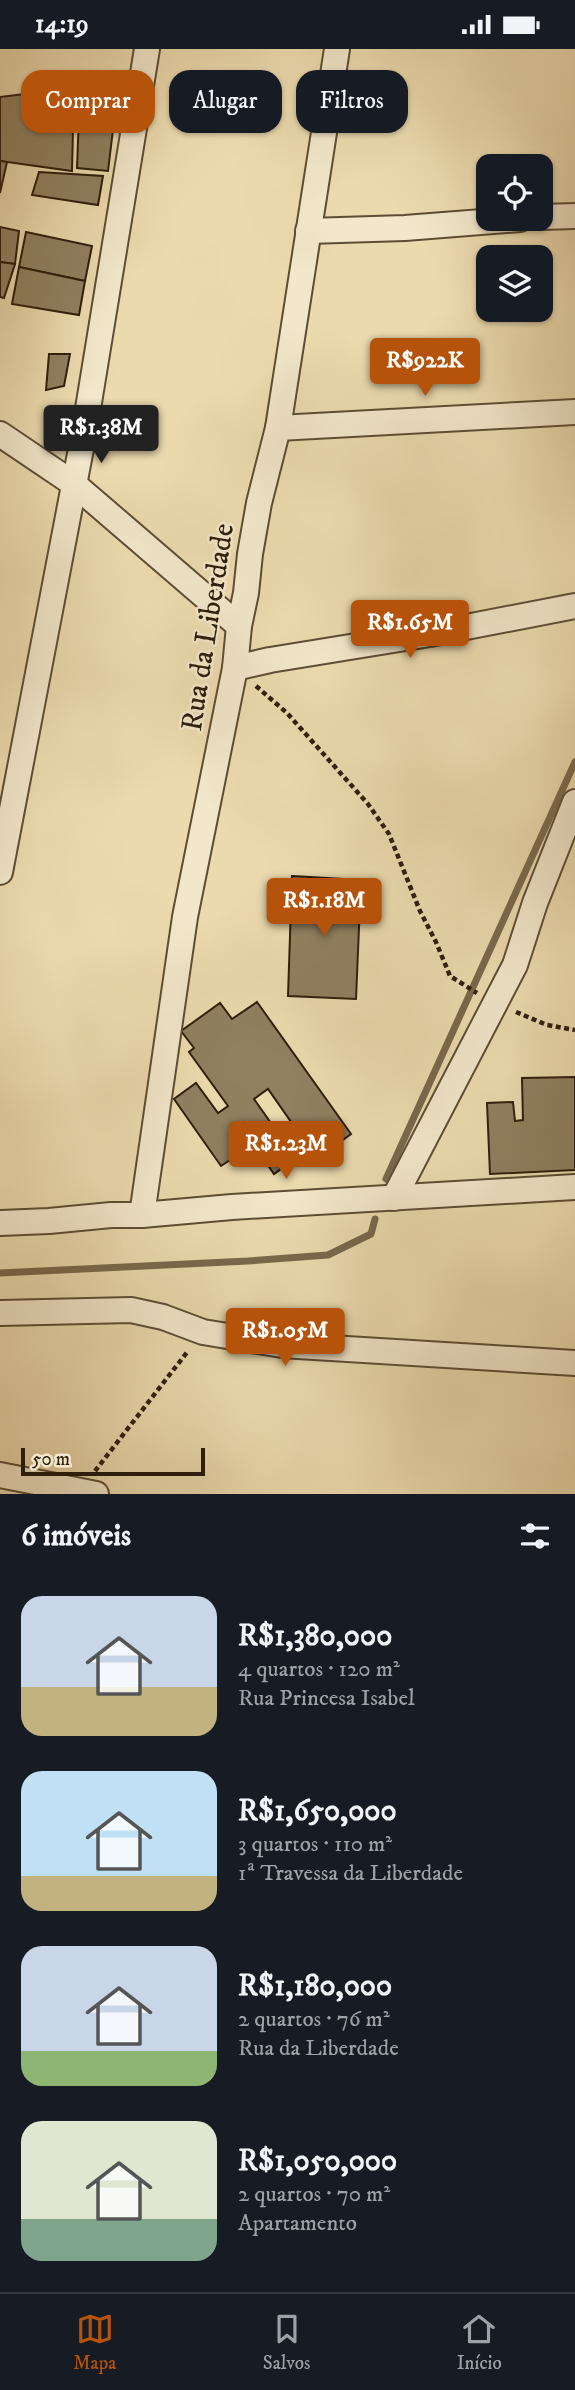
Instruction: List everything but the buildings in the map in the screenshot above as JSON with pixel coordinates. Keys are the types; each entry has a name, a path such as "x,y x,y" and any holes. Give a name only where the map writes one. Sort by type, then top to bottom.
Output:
{"street":[{"path":"0,872 74,484 147,49"},
{"name":"Rua da Liberdade","path":"142,1215 186,917 234,669 259,503 278,428 337,49"},
{"path":"553,217 575,216"},
{"path":"308,231 476,222"},
{"path":"278,428 575,412"},
{"path":"0,434 74,484 239,626"},
{"path":"234,669 270,660 430,634 575,605"},
{"path":"394,1198 515,965 535,903 575,803"},
{"path":"0,1223 575,1187"},
{"path":"0,1313 131,1310 163,1317 203,1332 233,1338 321,1348 575,1363"},
{"path":"0,1475 88,1492"}],"path":[{"path":"234,669 287,713 368,804 389,834 450,976"},
{"path":"495,1003 547,1025 575,1030"},
{"path":"88,1492 203,1332"}],"waterway":[{"path":"386,1179 575,762"},
{"path":"0,1273 328,1255 371,1234 375,1219"}]}
